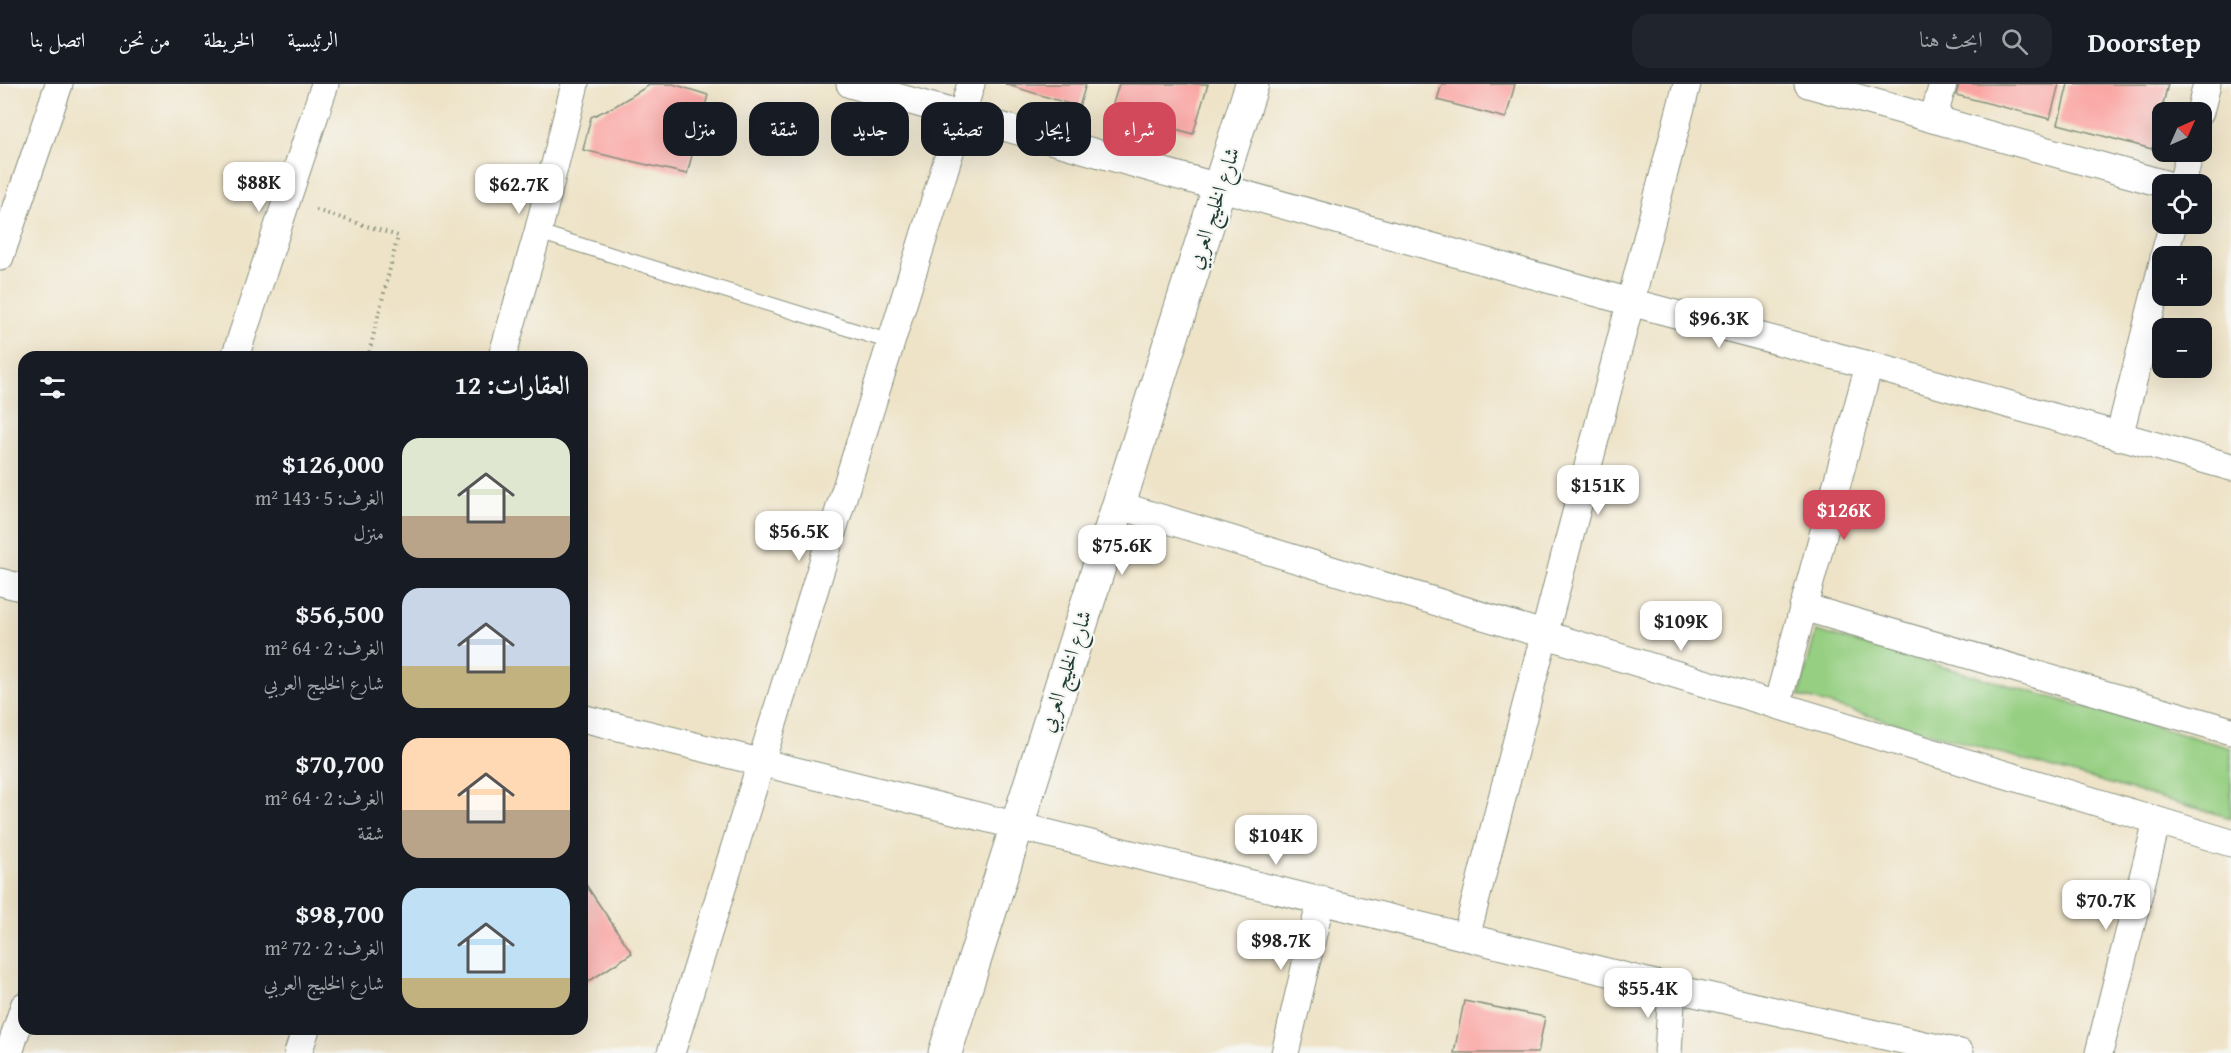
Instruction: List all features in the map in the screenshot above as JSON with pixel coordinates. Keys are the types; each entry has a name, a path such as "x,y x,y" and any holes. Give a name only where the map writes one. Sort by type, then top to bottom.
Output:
{"street":[{"path":"0,257 59,84"},
{"path":"237,351 325,84"},
{"path":"504,351 538,232 576,84"},
{"path":"850,84 921,104"},
{"path":"965,102 971,84"},
{"name":"شارع الخليج العربي","path":"945,1053 1252,84"},
{"path":"1466,937 1686,84"},
{"path":"1808,84 2152,180"},
{"path":"1934,119 1943,84"},
{"path":"2202,102 2206,84"},
{"path":"1004,128 1630,303 1869,365 2231,467"},
{"path":"670,1053 949,156"},
{"path":"2119,437 2152,306"},
{"path":"1777,705 1869,365"},
{"path":"1118,505 2231,843"},
{"path":"0,582 18,586"},
{"path":"1803,607 2231,731"},
{"path":"588,720 1672,988 1960,1053"},
{"path":"2099,1053 2157,820"},
{"path":"1285,1053 1321,900"},
{"path":"1668,1053 1672,988"},
{"path":"9,1053 18,1025"},
{"path":"298,1053 304,1035"}],"lane":[{"path":"538,232 891,342"}],"path":[{"path":"287,200 398,236 369,351"}],"green space":[{"path":"1816,631 2231,748 2231,818 1799,696"}],"building":[{"path":"651,84 673,84 708,95 706,102 663,102 663,156 692,156 687,174 583,150 591,117 615,106"},
{"path":"1005,84 1086,84 1081,102 1063,102"},
{"path":"1119,84 1208,84 1193,134 1176,129 1176,102 1113,102"},
{"path":"1442,84 1515,84 1506,118 1437,100"},
{"path":"1959,84 2059,84 2050,119 1956,95"},
{"path":"2068,84 2168,84 2164,102 2152,102 2152,149 2058,124"},
{"path":"588,888 632,953 588,982"},
{"path":"1464,1001 1545,1017 1538,1053 1454,1053"}]}
